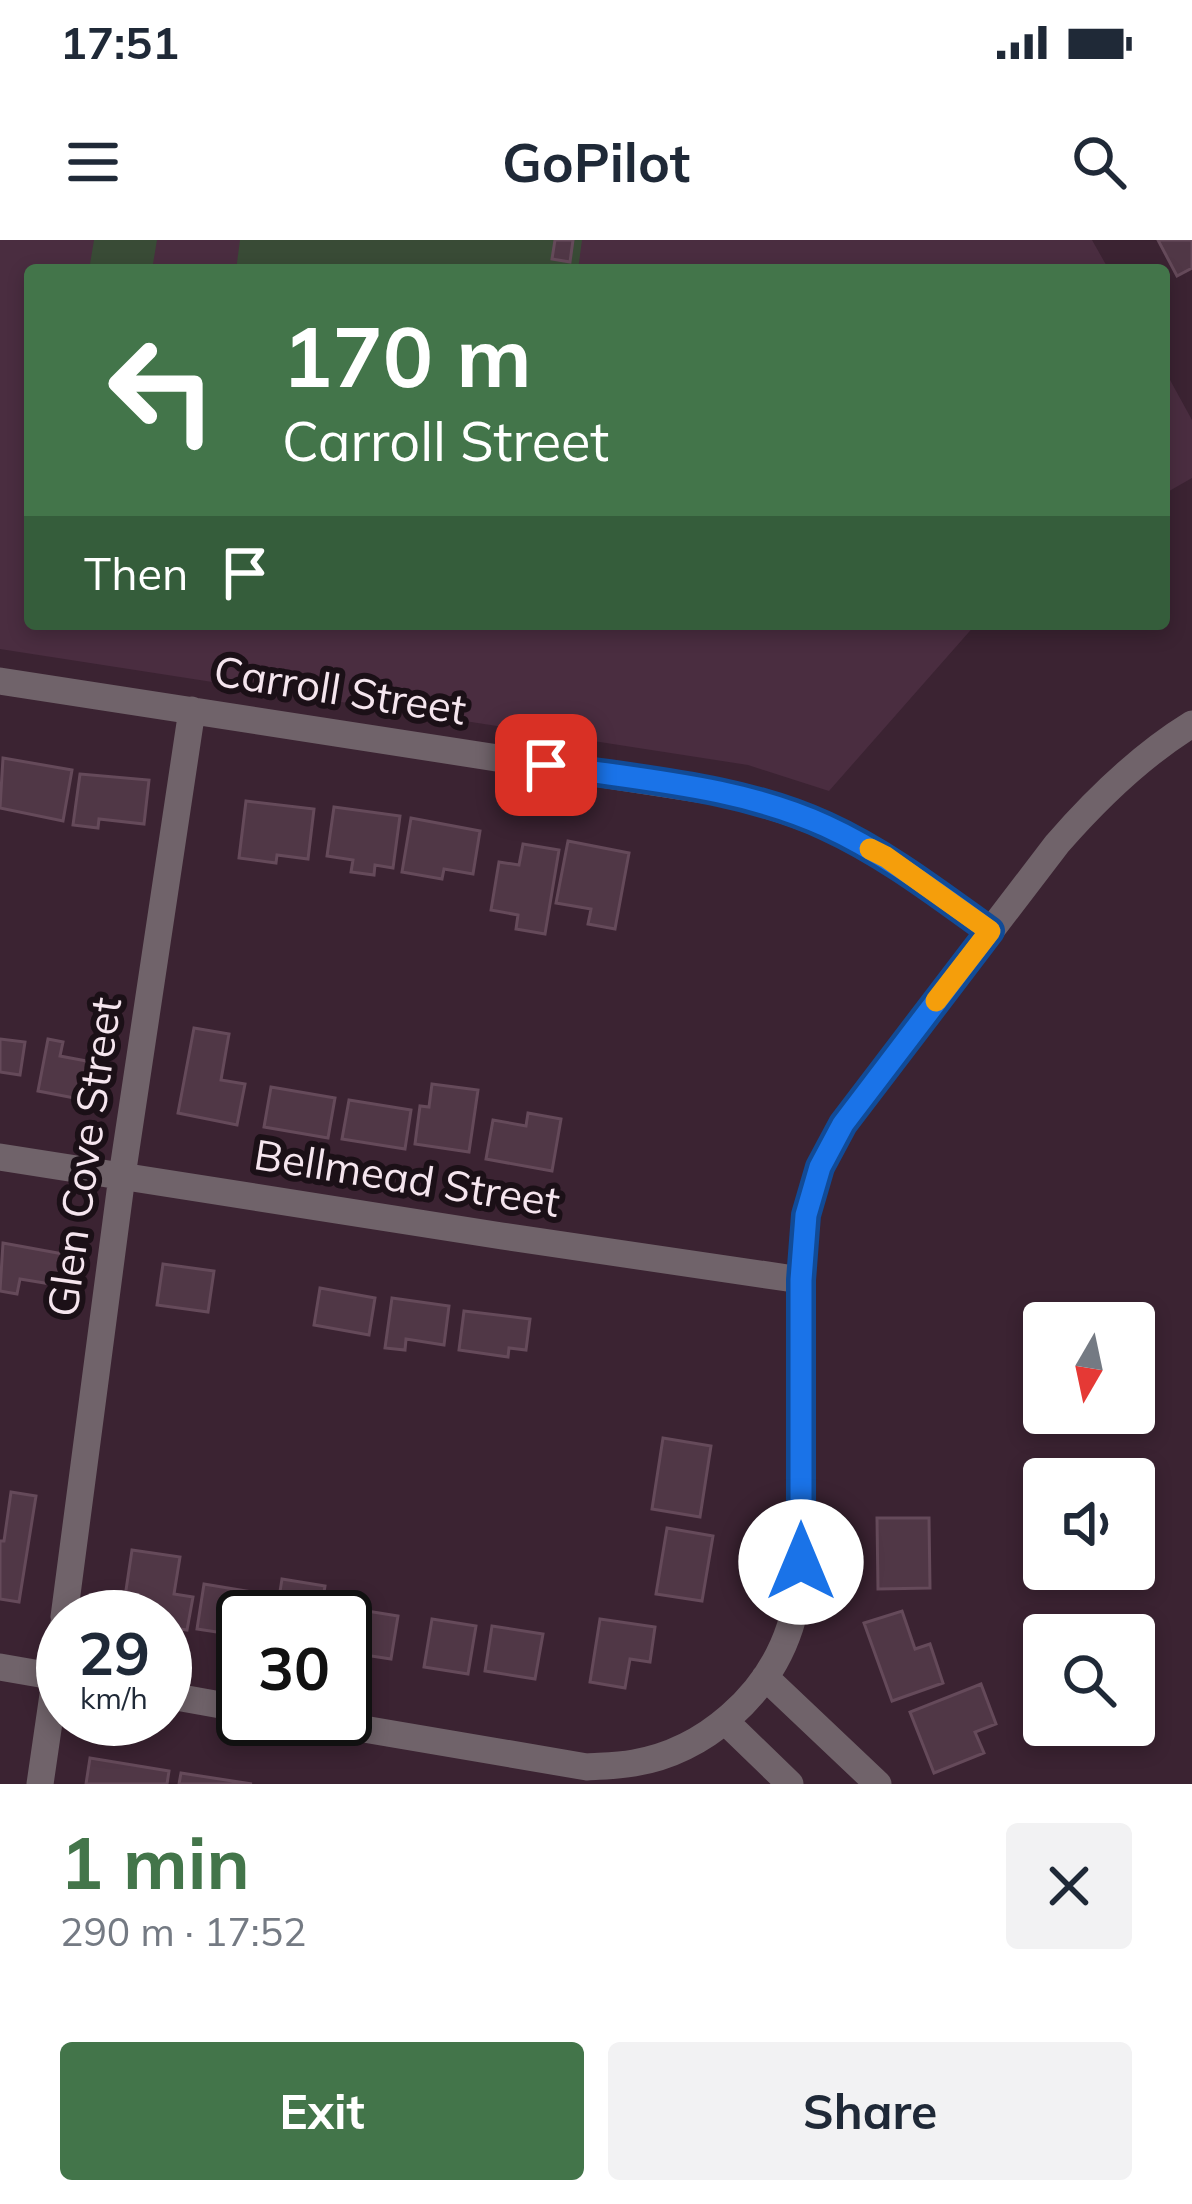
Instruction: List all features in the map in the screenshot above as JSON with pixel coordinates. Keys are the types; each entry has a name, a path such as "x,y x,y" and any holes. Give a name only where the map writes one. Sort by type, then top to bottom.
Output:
{"street":[{"name":"Carroll Street","path":"0,680 723,793 793,813 886,857 990,931"},
{"name":"Glen Cove Street","path":"68,1590 122,1176 192,710"},
{"path":"372,1731 587,1767 631,1764 694,1742 724,1721 765,1678 783,1646 797,1603 801,1280 806,1215 820,1167 843,1124 1082,815 1138,763 1192,724"},
{"name":"Bellmead Street","path":"0,1157 801,1280"},
{"path":"0,1667 36,1674"},
{"path":"765,1678 878,1784"},
{"path":"724,1721 790,1784"},
{"name":"Glen Cove Street","path":"40,1784 47,1746"}],"shaded area":[{"path":"0,240 1092,240 1106,264 24,264 24,630 971,630 829,791 748,765 0,649"},
{"path":"1170,380 1192,420 1192,478 1170,491"}],"green space":[{"path":"94,240 157,240 153,264 90,264"},
{"path":"240,240 582,240 579,264 237,264"}],"building":[{"path":"555,240 573,240 570,262 552,259"},
{"path":"1158,240 1192,240 1192,268 1177,276"},
{"path":"3,758 72,770 63,821 0,808"},
{"path":"80,774 149,780 144,824 99,819 98,828 73,825"},
{"path":"246,801 314,809 308,859 277,855 276,863 239,858"},
{"path":"334,807 400,816 393,868 375,865 374,875 351,872 353,860 327,856"},
{"path":"411,818 480,831 473,874 444,869 442,879 402,872"},
{"path":"568,841 629,853 615,929 588,924 591,909 556,903"},
{"path":"523,844 559,850 545,934 516,929 518,915 491,910 499,862 519,865"},
{"path":"194,1028 229,1034 221,1080 245,1084 237,1125 178,1113"},
{"path":"0,1039 25,1042 20,1075 0,1072"},
{"path":"48,1039 63,1042 60,1056 97,1063 90,1101 38,1091"},
{"path":"432,1084 478,1090 469,1152 415,1144 420,1106 429,1107"},
{"path":"271,1087 335,1098 328,1138 264,1127"},
{"path":"349,1100 411,1110 405,1149 342,1139"},
{"path":"528,1113 561,1119 552,1171 486,1159 493,1120 526,1126"},
{"path":"3,1243 74,1256 69,1287 20,1279 17,1294 0,1291"},
{"path":"163,1264 214,1271 208,1312 157,1305"},
{"path":"320,1288 375,1298 369,1335 314,1325"},
{"path":"392,1298 449,1306 444,1345 406,1339 405,1350 385,1348"},
{"path":"464,1311 530,1319 526,1350 509,1348 508,1357 459,1350"},
{"path":"663,1438 711,1446 700,1517 652,1509"},
{"path":"11,1492 36,1496 19,1602 0,1599 0,1541 4,1541"},
{"path":"877,1518 929,1518 930,1588 878,1589"},
{"path":"667,1528 713,1536 702,1601 656,1594"},
{"path":"132,1550 180,1557 175,1590 126,1590"},
{"path":"282,1579 325,1586 324,1590 280,1590"},
{"path":"204,1584 240,1590 216,1590 216,1632 197,1629"},
{"path":"902,1611 915,1649 930,1644 943,1683 892,1701 864,1623"},
{"path":"372,1612 398,1616 391,1659 372,1656"},
{"path":"432,1619 476,1626 468,1674 424,1667"},
{"path":"600,1619 655,1627 650,1662 630,1659 625,1688 590,1682"},
{"path":"492,1626 543,1634 535,1679 485,1671"},
{"path":"981,1684 996,1724 975,1732 984,1753 934,1773 910,1712"},
{"path":"90,1758 169,1771 167,1784 86,1784"},
{"path":"181,1773 252,1784 179,1784"}],"slow traffic":[{"path":"870,849 990,931 936,1001"}],"route":[{"path":"546,765 723,793 793,813 886,857 990,931 843,1124 820,1167 806,1215 801,1280 801,1562"}]}
